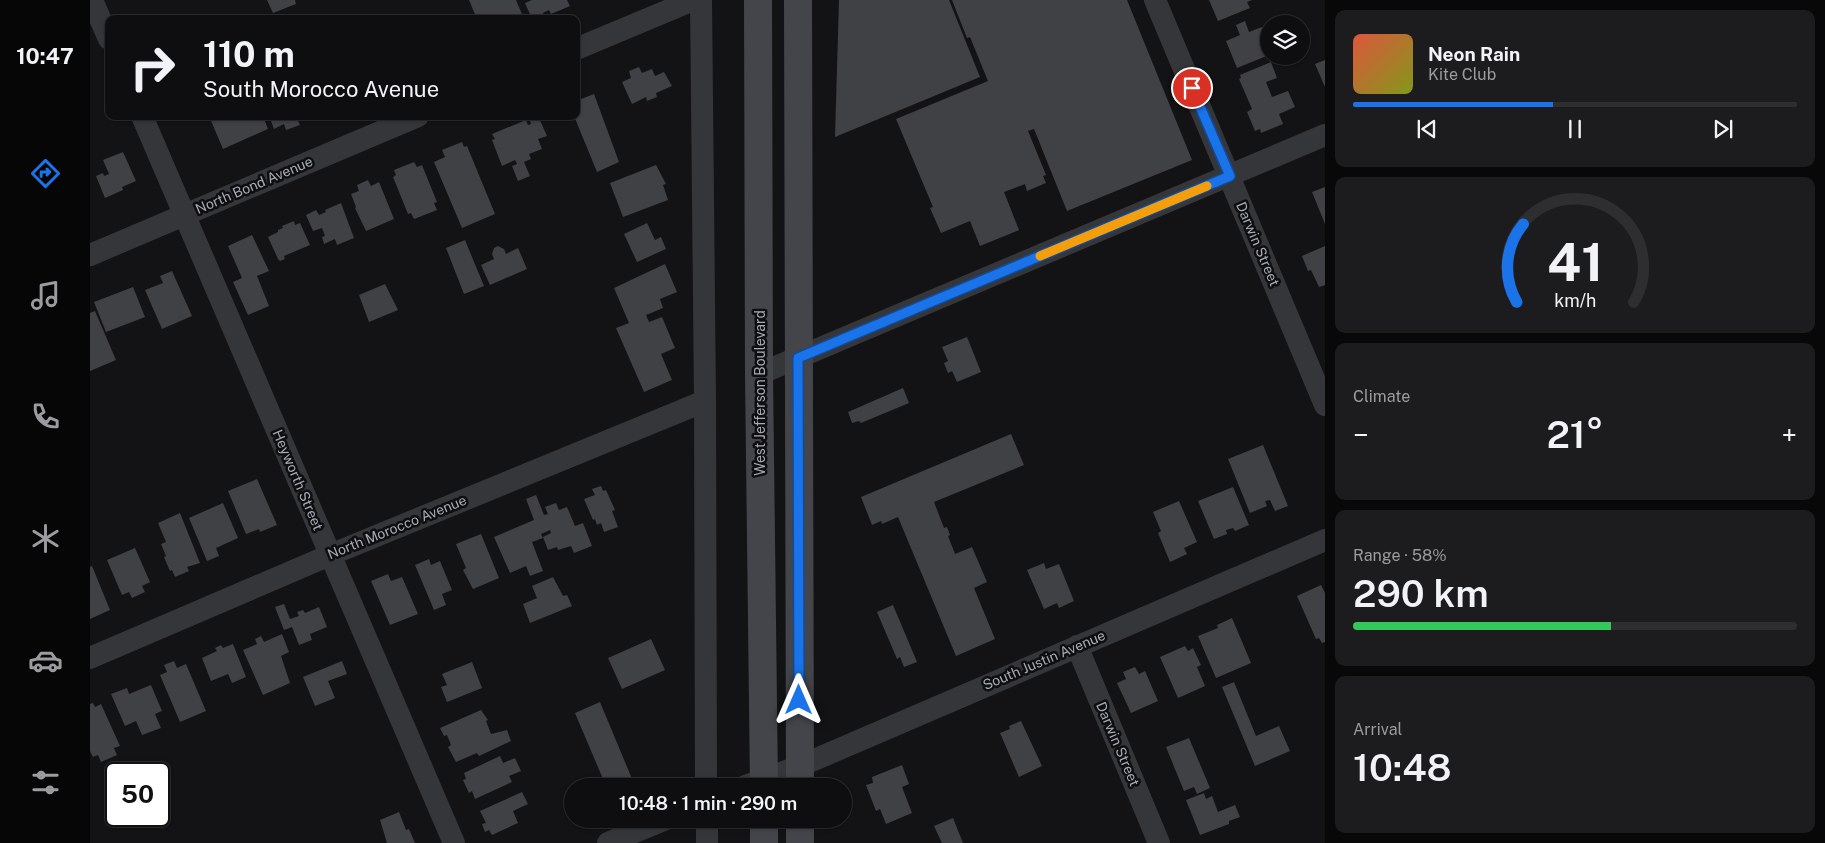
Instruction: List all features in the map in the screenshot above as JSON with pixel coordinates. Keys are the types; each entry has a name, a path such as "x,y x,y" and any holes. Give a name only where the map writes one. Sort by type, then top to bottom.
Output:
{"main road":[{"name":"West Jefferson Boulevard","path":"758,0 758,778"},
{"path":"798,0 800,776"},
{"path":"764,828 764,843"},
{"path":"800,828 800,843"}],"street":[{"path":"92,0 105,30"},
{"path":"580,47 693,0"},
{"path":"702,0 706,401 706,778"},
{"name":"Darwin Street","path":"1155,0 1325,405"},
{"name":"Heyworth Street","path":"144,120 454,843"},
{"name":"North Bond Avenue","path":"90,255 409,120"},
{"path":"759,374 1325,135"},
{"name":"North Morocco Avenue","path":"90,658 330,555 706,401"},
{"name":"South Justin Avenue","path":"800,776 1077,646 1325,540"},
{"name":"Darwin Street","path":"1077,646 1159,843"},
{"path":"608,843 644,828"},
{"path":"707,828 707,843"}],"building":[{"path":"267,0 295,0 296,4 273,13"},
{"path":"469,0 516,0 522,15 475,15"},
{"path":"532,0 567,0 570,6 551,14 549,10 543,13 544,15 530,15 525,3"},
{"path":"839,0 949,0 980,77 835,137"},
{"path":"952,0 1127,0 1192,160 1067,211 1034,129 1028,131 1046,175 1043,176 1046,183 1027,191 1025,184 1004,192 1019,230 980,246 970,221 941,233 930,208 933,207 896,119 988,81 970,37 967,38"},
{"path":"1209,0 1252,0 1247,2 1250,8 1218,21"},
{"path":"1245,21 1249,32 1260,28 1260,59 1237,68 1226,41 1240,35 1236,25"},
{"path":"1325,60 1325,87 1315,64"},
{"path":"1264,65 1272,65 1277,78 1266,82 1272,97 1288,91 1295,107 1279,114 1283,124 1261,133 1260,129 1255,131 1247,112 1252,109 1239,79 1241,78 1240,75"},
{"path":"639,67 642,73 652,69 655,76 664,72 672,86 656,93 657,97 647,101 646,97 632,104 622,82 631,78 629,71"},
{"path":"594,94 619,162 597,172 576,120 580,120 580,99"},
{"path":"211,120 265,120 268,129 223,149"},
{"path":"271,120 298,120 300,125 286,130 284,124 274,129"},
{"path":"526,120 528,125 531,124 530,121 540,120 547,136 538,139 542,149 529,154 531,159 524,162 530,176 518,181 512,166 517,164 515,160 502,166 492,140 495,139 492,134"},
{"path":"462,142 464,147 467,146 495,214 462,228 434,162 445,157 442,150"},
{"path":"123,152 136,181 122,187 123,190 105,198 96,176 103,173 104,176 109,174 103,160"},
{"path":"414,162 417,167 422,165 437,202 434,203 437,210 414,219 411,213 408,214 393,177 396,175 394,170"},
{"path":"656,165 666,184 663,185 668,200 623,217 610,183"},
{"path":"368,180 371,186 379,182 394,219 366,231 355,208 351,194 359,191 357,185"},
{"path":"1325,187 1325,224 1312,192"},
{"path":"341,203 354,238 337,245 335,239 324,244 322,237 325,236 322,228 313,231 306,215 316,210 319,215 326,212 325,210"},
{"path":"294,221 295,225 300,223 310,245 284,256 285,259 280,261 268,237 278,232 278,230 283,228 282,226"},
{"path":"647,223 655,240 661,237 666,249 637,262 624,234"},
{"path":"252,235 269,271 257,276 269,306 248,315 233,282 242,278 228,246"},
{"path":"465,240 484,286 464,294 446,248"},
{"path":"498,246 504,249 506,254 518,248 527,269 490,285 481,265 494,259 492,254 494,248"},
{"path":"1325,246 1325,285 1319,287 1311,270 1308,271 1302,256"},
{"path":"665,264 677,292 660,299 663,308 646,315 649,322 662,317 675,348 661,354 672,380 644,392 616,328 629,323 614,288"},
{"path":"172,271 192,316 162,329 145,290 163,283 160,276"},
{"path":"385,284 398,310 369,322 359,295"},
{"path":"133,287 145,317 106,332 94,302"},
{"path":"95,311 116,360 90,371 90,313"},
{"path":"967,337 981,372 957,382 952,371 948,373 944,363 948,361 942,347"},
{"path":"903,388 909,403 861,423 859,421 852,423 848,412"},
{"path":"1011,434 1024,465 934,502 944,528 947,527 950,535 948,536 955,554 972,547 987,582 974,588 995,639 956,656 898,517 882,524 881,521 872,525 861,497"},
{"path":"1263,445 1288,506 1275,511 1270,500 1265,501 1267,506 1250,513 1228,459"},
{"path":"257,479 277,525 260,532 259,529 246,534 228,491"},
{"path":"601,486 603,491 606,490 615,510 612,511 618,527 604,532 601,523 597,525 595,519 593,520 584,499 595,495 592,489"},
{"path":"1233,487 1249,525 1235,531 1233,528 1226,530 1227,534 1214,539 1198,501"},
{"path":"536,495 544,515 548,514 545,507 556,503 559,510 567,507 575,526 583,523 592,546 574,553 571,546 558,550 557,547 548,550 543,537 551,533 550,530 541,534 543,538 532,542 543,571 530,576 526,566 510,573 494,537 534,520 526,499"},
{"path":"1179,501 1197,542 1184,548 1187,554 1170,562 1158,533 1161,531 1153,512"},
{"path":"223,503 238,538 216,548 219,556 207,561 189,518"},
{"path":"180,513 200,563 187,567 189,571 175,577 164,557 166,556 161,544 166,542 158,523"},
{"path":"481,534 499,578 473,589 463,570 466,568 456,544"},
{"path":"135,548 150,582 142,586 145,592 132,598 129,592 122,595 107,560"},
{"path":"429,559 431,565 440,561 452,590 442,594 446,605 434,610 415,565"},
{"path":"1044,563 1046,569 1059,564 1074,601 1059,608 1057,603 1044,609 1027,570"},
{"path":"92,566 110,610 90,619 90,567"},
{"path":"388,574 391,581 402,577 418,614 390,625 371,581"},
{"path":"553,577 563,596 567,595 572,606 530,623 523,604 537,598 532,586"},
{"path":"1321,585 1325,593 1325,642 1322,643 1319,638 1316,639 1297,596"},
{"path":"284,604 290,619 299,616 297,612 303,610 305,613 319,607 327,627 310,634 312,640 299,645 292,627 284,630 275,607"},
{"path":"893,605 917,662 904,667 900,657 897,659 877,612"},
{"path":"1232,618 1251,663 1216,678 1198,636 1218,628 1217,625"},
{"path":"282,634 289,652 281,656 290,683 263,695 243,650 257,644 255,639 261,636 264,642"},
{"path":"651,639 665,670 622,689 608,658"},
{"path":"233,644 246,677 232,683 228,674 211,681 202,658 217,651 215,648 221,645 223,648"},
{"path":"1185,646 1188,651 1193,648 1201,665 1197,667 1205,686 1178,698 1160,657"},
{"path":"174,661 177,668 186,664 206,711 180,722 160,675 167,672 164,665"},
{"path":"342,661 347,674 328,681 335,698 315,706 303,677"},
{"path":"472,662 482,688 447,702 441,687 447,685 442,674"},
{"path":"1135,667 1139,674 1145,671 1158,701 1131,713 1117,683 1126,679 1123,672"},
{"path":"1234,682 1256,736 1279,726 1290,751 1255,766 1222,687"},
{"path":"151,685 162,711 155,714 161,728 142,735 136,721 125,726 111,694 127,688 129,694"},
{"path":"600,702 632,778 603,778 575,713"},
{"path":"93,703 95,707 101,704 120,746 114,748 117,755 101,762 98,755 93,757 90,751 90,704"},
{"path":"481,710 488,720 486,721 491,734 507,730 511,741 479,756 477,753 456,762 448,747 451,745 447,735 444,736 440,728"},
{"path":"1021,721 1042,766 1019,777 1000,733 1010,729 1009,726"},
{"path":"1189,738 1210,788 1197,794 1194,787 1184,791 1166,747"},
{"path":"500,756 503,763 515,758 521,771 509,776 512,782 475,799 472,791 469,793 463,780 466,779 464,773"},
{"path":"902,765 909,784 902,787 912,813 886,824 880,809 876,811 866,785 873,783 872,777"},
{"path":"522,792 528,804 513,811 518,823 492,835 489,830 485,832 482,824 486,823 480,811"},
{"path":"1204,793 1206,799 1212,796 1218,812 1235,805 1240,817 1229,821 1229,824 1200,835 1186,800"},
{"path":"399,812 406,830 409,829 415,843 387,843 380,820"},
{"path":"953,818 963,843 942,843 934,826"}],"slow traffic":[{"path":"1040,256 1207,186"}],"route":[{"path":"799,700 798,358 1230,176 1192,88"}]}
